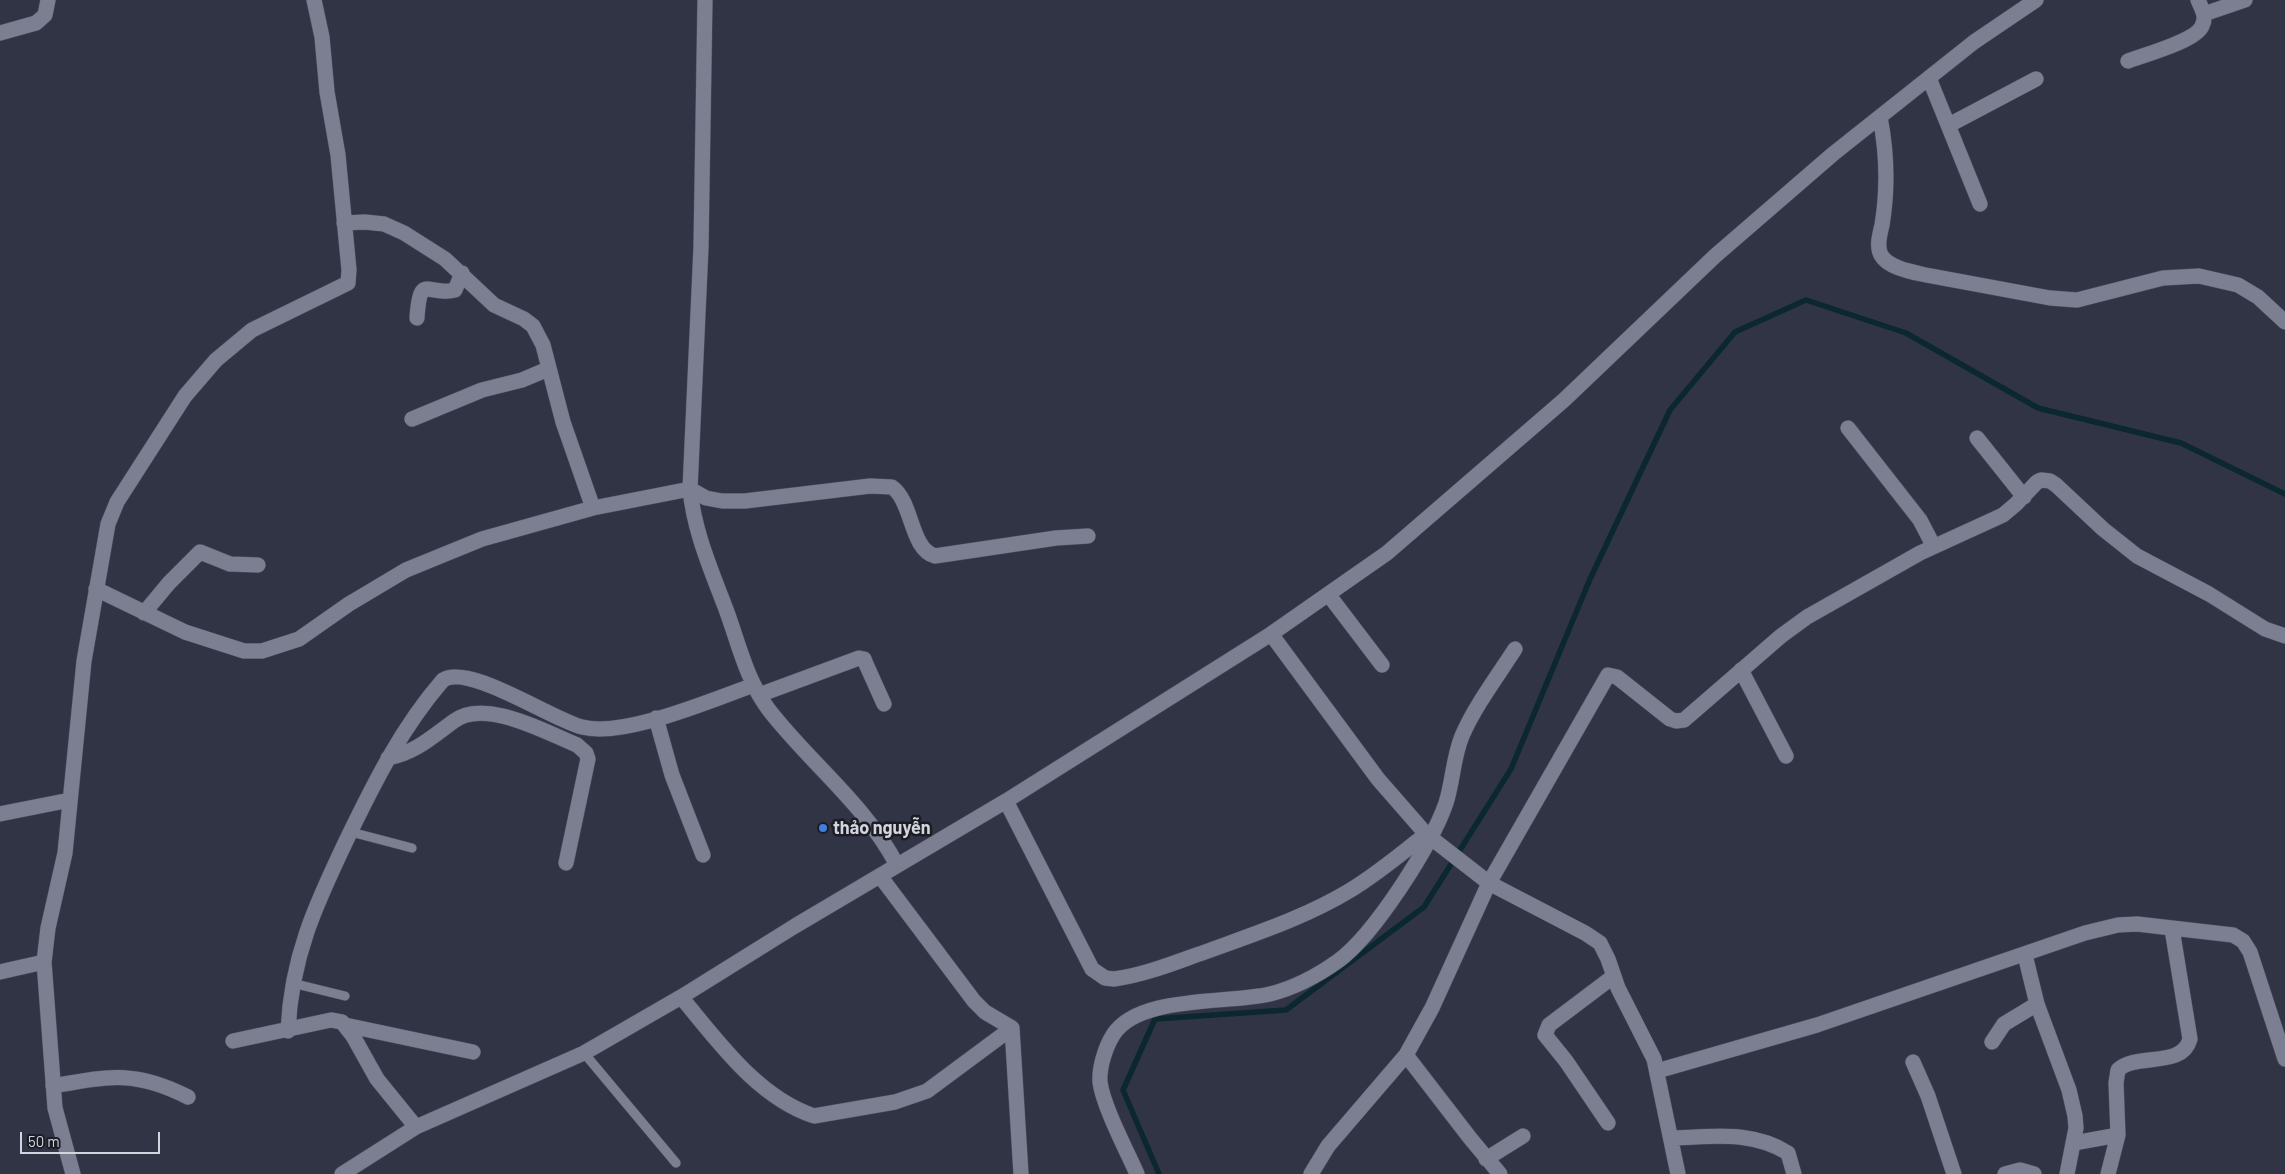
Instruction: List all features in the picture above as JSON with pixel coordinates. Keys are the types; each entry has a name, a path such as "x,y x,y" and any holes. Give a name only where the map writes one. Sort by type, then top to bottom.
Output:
{"street":[{"path":"0,33 36,23 45,15 48,0"},
{"path":"73,1174 58,1123 53,1086 44,962 48,928 64,853 84,661 108,524 117,502 185,396 216,360 252,330 348,283 349,270 338,155 327,92 322,37 314,0"},
{"path":"705,0 701,247 690,488 693,515 710,569 756,690 790,735 869,820 897,865"},
{"path":"342,1174 416,1127 584,1053 1006,801 1271,634 1387,553 1564,400 1715,256 1833,154 1974,42 2036,0"},
{"path":"2128,61 2193,35 2202,28 2204,14 2198,0"},
{"path":"2204,14 2245,0"},
{"path":"1929,78 1980,204"},
{"path":"1949,125 2036,79"},
{"path":"1880,117 1887,178 1879,243 1881,256 1889,263 1926,275 2063,300 2089,298 2163,278 2199,276 2215,278 2238,285 2249,291 2285,322"},
{"path":"344,223 365,222 384,224 398,230 427,246 462,273 494,305 524,318 533,326 543,345 563,422 592,508"},
{"path":"417,318 418,297 422,292 430,288 453,291 462,273"},
{"path":"412,419 482,390 522,380 548,369"},
{"path":"1848,428 1920,520 1933,545"},
{"path":"1977,438 2024,497"},
{"path":"1311,1174 1328,1146 1406,1055 1432,1008 1489,883 1608,675 1617,677 1670,720 1676,721 1689,717 1741,670 1807,617 1933,545 2003,514 2024,497 2037,482 2050,481 2068,494 2103,529 2137,556 2209,594 2265,629 2285,636"},
{"path":"96,589 184,632 219,645 244,651 262,651 299,639 349,604 406,570 482,539 592,508 690,488 706,498 722,501 745,501 870,486 892,487 900,495 924,549 935,556 1048,539 1088,536"},
{"path":"144,613 169,582 200,552 230,564 258,565"},
{"path":"1328,594 1382,665"},
{"path":"1271,634 1378,779 1428,836 1489,883 1594,938 1605,950 1614,976 1649,1047 1657,1071 1678,1174"},
{"path":"1137,1174 1100,1082 1106,1051 1113,1035 1121,1025 1132,1017 1151,1009 1270,994 1295,985 1340,960 1375,923 1394,896 1428,836 1446,802 1463,735 1515,648"},
{"path":"288,1031 292,983 296,962 314,913 351,832 388,758 435,689 449,676 455,675 485,682 550,714 583,727 605,730 616,729 756,690 859,658 864,659 884,704"},
{"path":"1741,670 1786,756"},
{"path":"388,758 411,752 431,740 463,715 480,712 510,718 578,745 586,753 588,759 566,863"},
{"path":"656,718 672,775 703,855"},
{"path":"0,814 70,800"},
{"path":"1006,801 1092,968 1097,974 1105,978 1114,979 1171,964 1281,925 1349,892 1428,836"},
{"path":"880,876 969,995 985,1012 1012,1028"},
{"path":"1657,1071 1817,1025 2085,933 2118,924 2137,924 2233,935 2243,942 2250,952 2285,1060"},
{"path":"2108,1174 2118,1135 2116,1083 2118,1070 2126,1064 2177,1053 2187,1046 2190,1039 2172,928"},
{"path":"2025,955 2037,1004 2070,1096 2076,1128 2067,1174"},
{"path":"0,972 44,962"},
{"path":"1608,1123 1566,1060 1545,1034 1549,1025 1614,976"},
{"path":"680,997 753,1079 803,1112 814,1116 895,1102 927,1091 1012,1028"},
{"path":"1992,1042 2004,1024 2037,1004"},
{"path":"234,1041 338,1020 345,1025 473,1052"},
{"path":"345,1025 377,1079 416,1127"},
{"path":"1012,1028 1021,1174"},
{"path":"1406,1055 1486,1159 1500,1174"},
{"path":"1913,1062 1928,1096 1954,1174"},
{"path":"53,1086 124,1076 156,1082 188,1097"},
{"path":"1671,1138 1738,1135 1762,1142 1788,1153 1794,1174"},
{"path":"2074,1143 2118,1135"},
{"path":"1486,1159 1523,1136"},
{"path":"2005,1174 2020,1170 2034,1174"}],"lane":[{"path":"351,832 412,848"},
{"path":"292,983 345,996"},
{"path":"584,1053 676,1163"}],"waterway":[{"path":"1159,1174 1123,1090 1155,1019 1286,1010 1424,907 1511,769 1590,579 1670,410 1735,332 1806,300 1906,333 2038,408 2181,443 2285,494"}],"place":[{"name":"thảo nguyễn","path":"823,828"}]}
